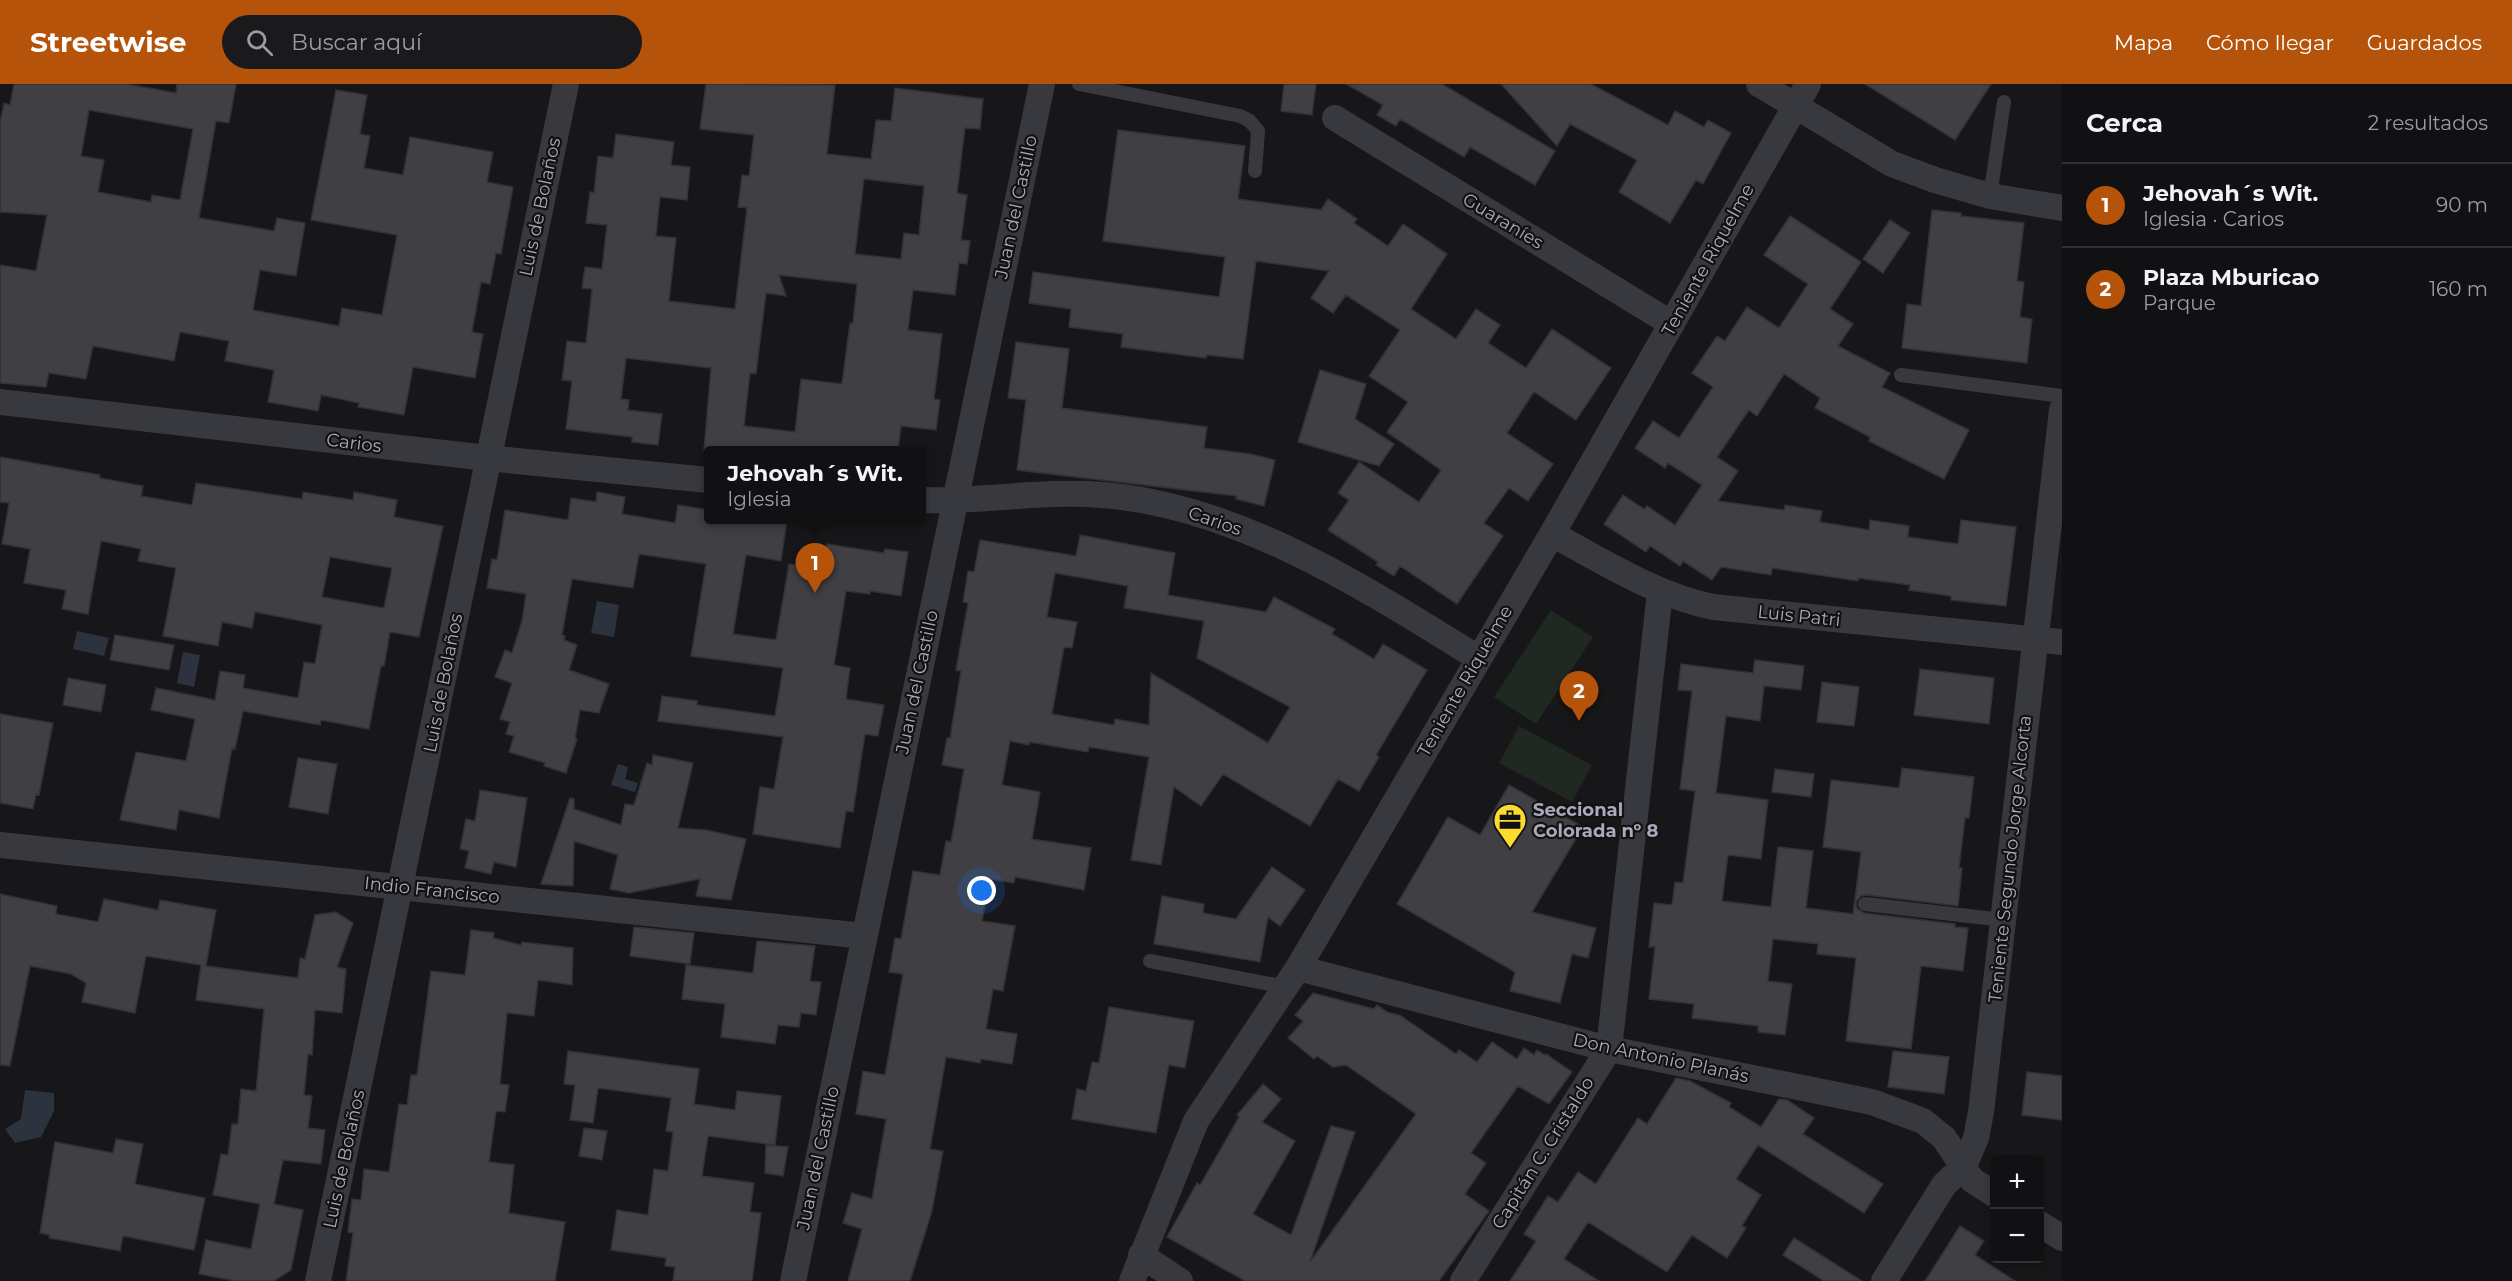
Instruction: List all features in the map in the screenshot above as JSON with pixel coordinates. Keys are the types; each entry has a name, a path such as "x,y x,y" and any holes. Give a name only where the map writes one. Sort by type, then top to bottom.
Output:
{"street":[{"name":"Luis de Bolaños","path":"318,1281 402,887 487,458 566,84"},
{"name":"Juan del Castillo","path":"793,1281 1042,84"},
{"path":"1759,84 1802,94 1892,164 1935,180 1990,196 2062,208"},
{"name":"Teniente Riquelme","path":"1132,1281 1197,1121 1292,977 1552,534 1802,94"},
{"name":"Guaraníes","path":"1335,118 1672,324"},
{"name":"Carios","path":"0,402 487,458 704,480"},
{"name":"Teniente Segundo Jorge Alcorta","path":"1884,1281 1944,1185 1964,1166 1976,1138 1981,1112 2062,410"},
{"name":"Carios","path":"926,500 955,501 1034,494 1103,495 1169,507 1227,523 1350,579 1478,658"},
{"name":"Luis Patri","path":"1552,534 1660,592 1686,602 1713,607 2062,642"},
{"name":"Capitán C. Cristaldo","path":"1463,1281 1609,1048 1660,592"},
{"name":"Indio Francisco","path":"0,845 864,936"},
{"name":"Don Antonio Planás","path":"1292,977 1609,1048 1872,1102 1923,1121 1944,1138 1972,1180 1990,1191"},
{"path":"2044,1227 2062,1238"},
{"path":"1141,1255 1180,1281"}],"lane":[{"path":"1079,84 1240,116 1250,121 1258,131 1255,171"},
{"path":"1990,196 2004,102"},
{"path":"1901,375 2062,396"},
{"path":"1865,904 2003,920"},
{"name":"Don Antonio Planás","path":"1150,961 1292,977"}],"shaded area":[{"path":"597,601 619,605 614,637 591,633"},
{"path":"1551,610 1593,637 1536,724 1494,697"},
{"path":"77,631 109,638 104,656 73,649"},
{"path":"183,652 200,655 194,687 177,683"},
{"path":"1519,726 1592,765 1572,802 1499,763"},
{"path":"618,764 628,767 625,779 638,783 635,792 611,785"},
{"path":"25,1090 54,1093 54,1111 41,1137 15,1143 5,1129 21,1119"}],"building":[{"path":"14,84 127,84 176,93 177,84 236,84 229,123 216,121 199,218 274,231 277,218 305,223 296,276 260,270 253,310 339,326 342,308 382,315 397,235 311,220 336,90 367,95 360,134 370,136 364,168 403,175 410,137 493,152 487,182 513,187 501,254 496,253 490,284 481,282 472,332 483,334 475,378 413,367 404,415 358,407 359,403 321,395 318,411 268,402 274,370 225,361 229,341 180,332 174,361 93,346 86,379 49,373 46,387 0,383 0,265 36,271 47,215 0,212 0,123 4,103 10,105","holes":["89,110 193,129 180,200 152,195 151,202 98,192 104,160 81,156"]},
{"path":"706,84 835,85 827,154 871,159 876,120 891,121 895,88 983,99 980,129 965,128 957,193 967,195 961,240 970,241 967,264 959,263 955,295 913,290 908,330 942,334 934,399 940,400 936,430 901,426 898,446 704,446 711,368 626,358 621,399 629,400 628,410 662,414 658,445 632,442 632,437 566,429 572,381 562,380 567,341 586,343 592,289 582,288 585,267 602,269 607,225 586,223 590,192 594,193 598,156 613,158 616,134 674,142 671,165 690,167 687,200 660,197 656,236 676,238 669,301 735,309 747,208 738,207 742,175 749,176 754,135 700,129","holes":["864,179 924,186 919,235 904,233 901,259 855,254","779,275 857,284 853,323 850,323 842,384 801,379 795,432 744,426 750,373 756,374 766,293 786,296"]},
{"path":"1284,84 1316,84 1312,115 1281,111"},
{"path":"1346,84 1442,84 1555,151 1535,185 1470,147 1464,157 1400,119 1396,126 1377,115 1383,105"},
{"path":"1501,84 1591,84 1668,125 1675,111 1704,127 1708,120 1731,133 1703,184 1696,180 1670,223 1619,192 1637,160 1570,124 1557,146"},
{"path":"1865,84 1991,84 1955,140"},
{"path":"1118,130 1245,146 1238,199 1321,210 1328,199 1357,219 1354,223 1388,246 1403,224 1447,254 1411,309 1456,339 1476,309 1500,325 1488,343 1526,368 1552,329 1611,368 1576,420 1534,392 1507,433 1553,464 1528,501 1509,488 1484,523 1503,536 1457,604 1400,566 1394,576 1376,565 1378,562 1328,530 1349,500 1338,493 1359,462 1419,502 1441,470 1387,432 1408,402 1369,376 1400,330 1346,295 1333,313 1311,298 1329,271 1256,261 1243,359 1207,355 1206,358 1121,347 1123,334 1069,327 1071,309 1029,303 1033,272 1219,297 1225,257 1103,241"},
{"path":"1932,210 1961,213 1961,216 2024,223 2017,281 2024,282 2020,317 2032,319 2027,363 1902,348 1907,304 1921,306"},
{"path":"1790,216 1861,262 1830,309 1853,324 1838,346 1890,373 1882,387 1969,430 1944,479 1869,441 1870,437 1815,408 1820,398 1784,374 1757,416 1749,410 1717,457 1738,471 1718,501 1784,510 1785,505 1822,511 1820,522 1869,530 1870,520 1909,526 1908,537 1958,544 1961,520 2016,527 2006,606 1951,600 1951,596 1909,590 1910,585 1858,578 1858,581 1772,568 1771,575 1721,567 1712,580 1683,561 1680,566 1650,546 1646,552 1604,524 1623,495 1644,509 1647,506 1675,525 1702,485 1668,463 1665,468 1635,448 1653,421 1679,438 1713,387 1692,373 1717,336 1725,341 1747,307 1779,328 1808,284 1764,255"},
{"path":"1890,220 1910,233 1883,273 1863,259"},
{"path":"1016,342 1069,349 1062,408 1207,427 1204,448 1275,460 1264,506 1236,499 1237,496 1017,470 1026,400 1008,398"},
{"path":"1320,370 1366,384 1355,419 1394,444 1379,466 1298,442"},
{"path":"0,457 100,475 100,478 143,486 141,496 192,505 196,483 302,499 303,492 353,500 354,492 397,500 394,517 443,526 419,637 390,632 369,729 321,720 320,725 243,711 235,749 232,748 219,818 179,810 176,830 120,820 136,752 186,761 195,719 151,710 156,688 215,700 220,671 245,675 243,688 298,698 304,662 315,664 322,625 255,612 252,628 222,622 218,646 163,636 176,568 138,561 141,549 101,541 88,614 62,609 66,590 24,583 30,549 2,544 9,503 0,502","holes":["330,557 392,568 384,608 322,597"]},
{"path":"597,492 625,497 622,514 675,523 678,505 704,509 704,524 786,524 781,561 746,555 733,634 776,640 789,564 823,569 827,544 884,553 885,549 908,552 901,596 870,591 870,594 846,591 834,665 850,668 846,699 884,705 878,736 865,734 853,812 846,811 840,848 753,834 760,787 774,789 783,737 658,721 662,696 697,701 697,705 775,716 783,668 691,656 706,564 639,554 633,588 572,579 562,635 565,636 564,640 577,645 569,670 609,684 599,713 580,710 575,738 577,739 566,773 544,766 545,763 509,752 514,736 506,734 510,722 500,719 512,683 495,677 505,650 512,653 522,621 526,594 487,588 492,559 497,560 505,510 568,520 571,498 596,502"},
{"path":"1080,535 1175,553 1168,595 1266,612 1274,597 1335,629 1332,634 1374,659 1383,644 1427,670 1376,755 1379,757 1359,791 1338,779 1310,826 1223,774 1201,806 1174,787 1161,865 1131,860 1149,757 1089,747 1088,752 1010,741 1002,785 1040,792 1032,839 1091,848 1084,890 1015,877 1014,883 990,879 982,921 1015,926 1003,991 993,989 986,1029 1017,1034 1012,1064 981,1059 980,1063 946,1057 930,1149 943,1151 932,1211 910,1281 848,1281 862,1229 843,1223 852,1193 872,1199 886,1119 856,1114 863,1071 885,1075 903,974 889,972 895,938 901,939 913,871 940,875 946,841 951,842 964,769 942,765 947,738 950,738 961,671 956,670 968,603 963,602 968,571 974,572 980,540 1076,556","holes":["1055,573 1128,586 1124,608 1204,621 1197,658 1290,707 1268,743 1151,673 1149,725 1115,719 1114,725 1052,714 1064,647 1072,648 1077,622 1047,617"]},
{"path":"115,635 174,645 169,670 110,660"},
{"path":"1755,660 1804,666 1801,690 1764,686 1760,721 1726,716 1716,793 1768,800 1761,859 1728,855 1722,901 1771,907 1778,847 1813,851 1806,908 1853,914 1861,852 1823,847 1831,780 1899,788 1902,768 1974,777 1969,818 1965,818 1959,868 1962,868 1958,906 1866,895 1861,896 1856,902 1857,908 1864,913 1955,924 1955,927 1968,928 1963,971 1921,966 1911,1049 1846,1041 1856,958 1817,954 1818,944 1773,939 1768,981 1792,984 1785,1035 1758,1032 1758,1026 1692,1018 1694,1004 1649,999 1655,947 1649,947 1654,903 1672,905 1675,882 1683,883 1695,791 1680,789 1692,691 1678,690 1681,664 1753,673"},
{"path":"1920,669 1994,678 1989,724 1914,715"},
{"path":"68,678 106,685 101,712 63,705"},
{"path":"1822,682 1859,687 1854,726 1817,722"},
{"path":"0,714 53,723 39,795 36,794 33,809 0,803"},
{"path":"653,755 693,763 678,828 706,830 746,839 731,900 696,896 700,879 629,893 610,889 618,855 574,841 573,886 541,884 570,798 574,799 574,809 621,825 625,804 634,805 647,763 652,765"},
{"path":"298,758 337,764 328,814 289,807"},
{"path":"1775,769 1814,774 1811,797 1772,792"},
{"path":"1509,785 1583,827 1532,912 1596,928 1588,958 1572,954 1560,1003 1510,991 1515,972 1397,904 1448,817 1480,835"},
{"path":"480,790 527,798 516,867 494,862 491,874 465,868 469,851 460,849 466,819 475,821"},
{"path":"1272,867 1305,890 1280,926 1268,917 1260,962 1154,944 1162,896 1204,904 1203,913 1236,919"},
{"path":"0,894 57,906 56,914 98,922 104,899 158,910 160,900 216,910 206,966 298,978 300,958 305,959 315,915 336,912 353,923 337,967 346,969 342,1013 315,1010 312,1055 308,1054 304,1095 312,1096 308,1128 325,1130 321,1164 283,1160 274,1204 303,1210 291,1270 274,1281 236,1281 199,1274 206,1240 251,1249 260,1204 213,1195 221,1154 228,1155 232,1124 238,1124 241,1089 256,1091 264,1009 196,1000 201,965 146,956 135,1013 82,1002 86,983 71,974 30,966 10,1066 0,1065"},
{"path":"634,927 694,933 690,964 630,956"},
{"path":"471,930 494,933 493,938 521,945 522,942 573,948 572,985 538,980 534,1016 507,1013 500,1084 509,1085 505,1112 496,1111 489,1162 514,1165 509,1213 565,1222 555,1281 346,1281 353,1233 348,1232 352,1199 361,1200 364,1169 389,1172 399,1104 407,1105 411,1075 417,1075 431,971 465,975"},
{"path":"757,941 815,946 810,981 821,982 816,1015 801,1013 799,1027 778,1025 775,1044 721,1037 725,1004 682,999 686,965 753,973"},
{"path":"1313,993 1374,1009 1377,1005 1387,1012 1401,1016 1456,1054 1459,1050 1477,1062 1492,1042 1517,1059 1524,1048 1534,1055 1537,1050 1572,1072 1549,1104 1518,1086 1471,1153 1486,1163 1465,1194 1489,1211 1439,1281 1245,1281 1167,1237 1197,1183 1200,1185 1239,1117 1237,1115 1263,1084 1281,1099 1262,1122 1295,1141 1253,1214 1291,1235 1331,1126 1355,1132 1310,1262 1416,1114 1346,1065 1333,1067 1317,1056 1314,1059 1288,1038 1303,1021 1295,1015"},
{"path":"1109,1007 1194,1021 1185,1068 1169,1065 1156,1133 1072,1119 1077,1089 1086,1091 1092,1062 1099,1063"},
{"path":"568,1051 699,1069 694,1104 735,1110 737,1091 781,1096 775,1145 708,1136 702,1176 754,1183 750,1212 761,1213 752,1281 673,1281 675,1267 665,1266 666,1258 611,1250 617,1210 648,1215 654,1169 668,1171 673,1132 666,1131 671,1098 598,1088 593,1123 570,1120 575,1085 564,1084"},
{"path":"1893,1051 1949,1057 1944,1094 1888,1087"},
{"path":"2027,1072 2062,1076 2062,1120 2022,1115"},
{"path":"1676,1078 1690,1081 1731,1103 1729,1107 1761,1127 1779,1099 1787,1100 1814,1118 1803,1134 1883,1184 1864,1213 1758,1145 1736,1179 1761,1195 1742,1226 1746,1228 1727,1258 1692,1235 1667,1272 1588,1222 1564,1259 1599,1281 1510,1281 1536,1241 1524,1234 1548,1196 1558,1202 1578,1172 1596,1184 1638,1118 1647,1124"},
{"path":"584,1128 607,1131 602,1160 579,1156"},
{"path":"116,1139 143,1144 135,1184 205,1198 194,1250 123,1236 120,1251 49,1238 50,1235 40,1233 55,1142 113,1153"},
{"path":"766,1145 788,1147 783,1176 765,1173"},
{"path":"1960,1226 1984,1241 1975,1255 2015,1281 1925,1281"},
{"path":"1794,1238 1862,1281 1824,1281 1783,1255"}],"place":[{"name":"Jehovah´s Wit.","path":"815,593"},
{"name":"Plaza Mburicao","path":"1579,721"},
{"name":"Seccional Colorada nº 8","path":"1510,849"}]}
